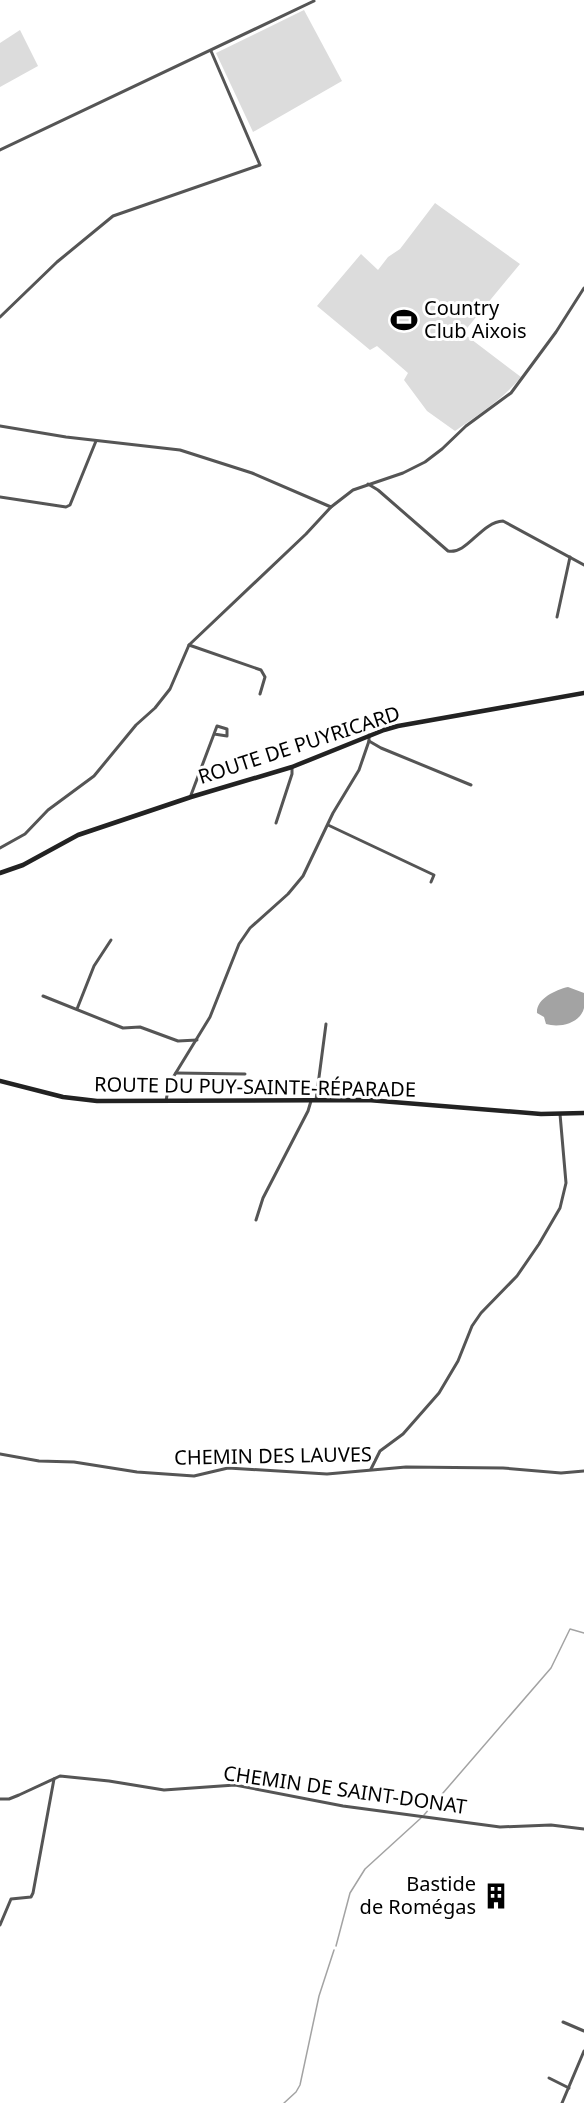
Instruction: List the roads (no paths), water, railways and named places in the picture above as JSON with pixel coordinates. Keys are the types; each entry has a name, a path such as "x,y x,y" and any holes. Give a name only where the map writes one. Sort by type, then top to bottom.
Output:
{"main road":[{"name":"ROUTE DE PUYRICARD","path":"0,873 36,859 78,835 191,797 291,767 398,726 584,693"},
{"name":"ROUTE DU PUY-SAINTE-RÉPARADE","path":"0,1081 63,1096 97,1101 391,1101 542,1114 584,1113"}],"street":[{"path":"0,150 314,1"},
{"path":"0,317 57,262 113,216 260,165 211,51"},
{"path":"0,848 25,834 48,810 94,776 136,725 155,708 170,689 189,645 306,534 331,507 353,490 403,473 425,462 466,426 510,393 556,332 584,288"},
{"path":"0,426 96,441 180,450 252,473 331,507"},
{"path":"0,497 70,506 96,441"},
{"path":"368,484 378,490 448,552 458,550 488,526 503,521 584,565"},
{"path":"557,617 570,557"},
{"path":"189,645 261,670 265,677 260,694"},
{"path":"191,797 214,734 217,726 227,729 227,736 214,734"},
{"path":"166,1102 166,1092 210,1017 245,935 296,885 359,770 369,738 381,748 471,785"},
{"path":"276,824 291,767"},
{"path":"328,825 434,875 431,882"},
{"path":"76,1009 94,966 111,940"},
{"path":"43,996 123,1028 140,1027 178,1041 196,1040"},
{"path":"256,1220 263,1198 314,1101 326,1024"},
{"path":"176,1073 245,1074"},
{"path":"371,1469 380,1451 403,1434 439,1393 458,1361 472,1326 481,1313 518,1276 560,1208 566,1183 560,1114"},
{"name":"CHEMIN DES LAUVES","path":"0,1454 39,1461 74,1462 137,1472 194,1476 228,1468 327,1474 371,1469 433,1467 503,1468 561,1473 584,1471"},
{"name":"CHEMIN DE SAINT-DONAT","path":"0,1799 9,1799 60,1776 164,1790 235,1785 343,1806 500,1827 551,1825 584,1830"},
{"path":"0,1925 8,1902 13,1898 31,1897 33,1893 54,1779"},
{"path":"563,2022 584,2031"},
{"path":"562,2103 584,2051"},
{"path":"549,2078 568,2088"}],"waterway":[{"path":"424,1815 551,1668 570,1629 584,1633"},
{"path":"336,1946 350,1893 365,1869 421,1818"},
{"path":"284,2103 300,2085 319,1996 334,1950"}],"place":[{"name":"Country Club Aixois","path":"404,320"},
{"name":"Bastide de Romégas","path":"496,1896"}]}
